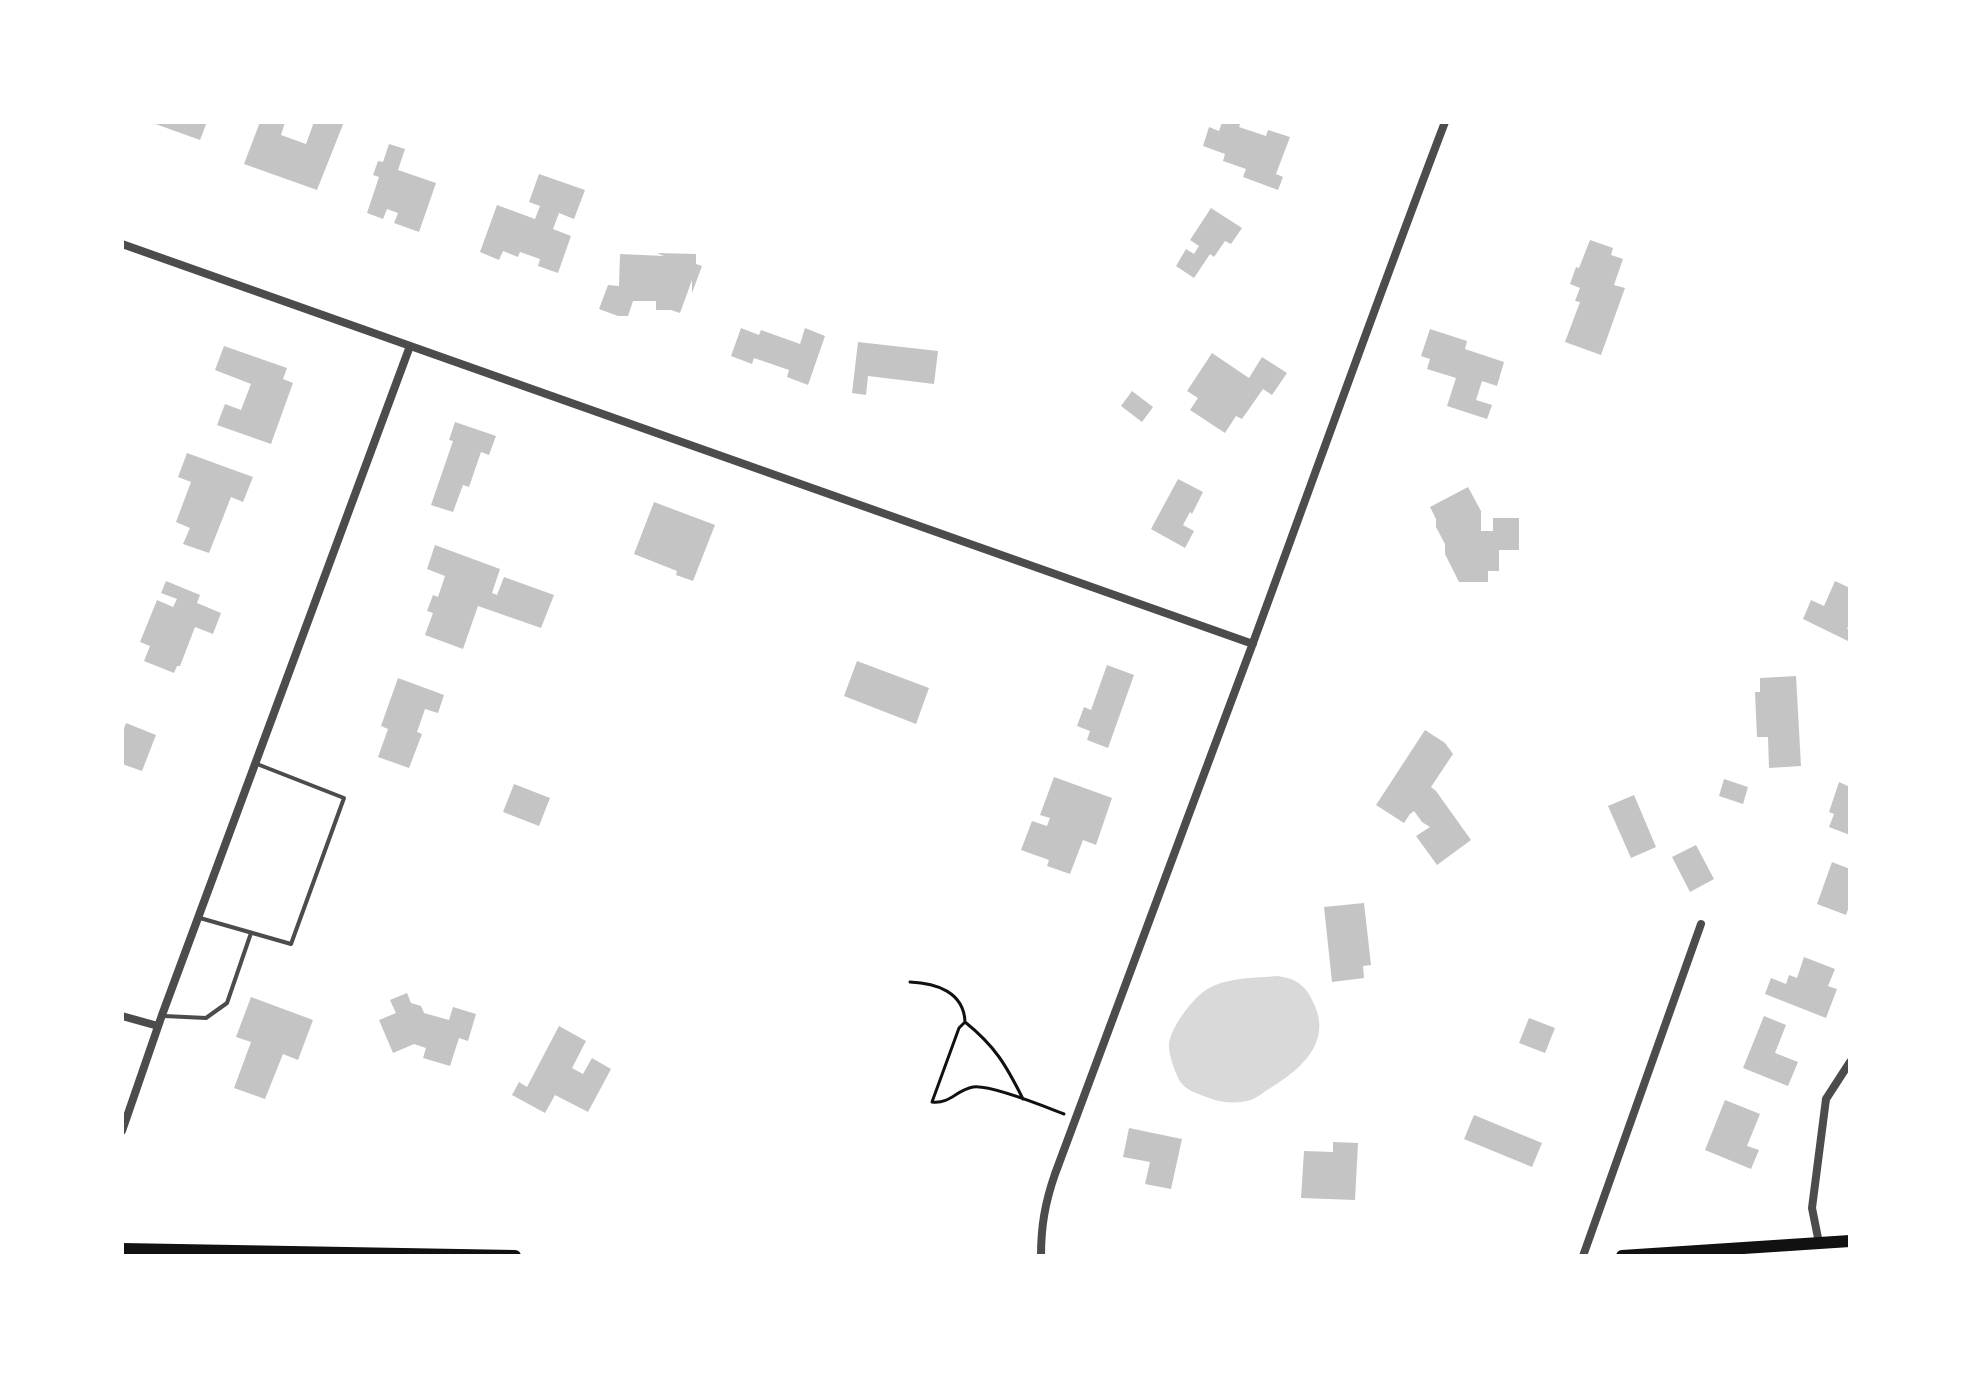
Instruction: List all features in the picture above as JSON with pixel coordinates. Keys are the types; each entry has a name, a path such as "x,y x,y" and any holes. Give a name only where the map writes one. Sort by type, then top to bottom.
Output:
{"main road":[{"path":"1622,1256 1766,1251 1850,1241"},
{"path":"122,1249 515,1256"}],"street":[{"path":"1041,1256 1044,1206 1075,1118 1445,122"},
{"path":"122,244 1253,644"},
{"path":"122,1131 162,1015 410,346"},
{"path":"1583,1256 1701,924"},
{"path":"122,1016 158,1026"},
{"path":"1819,1243 1812,1208 1826,1099 1850,1062"}],"lane":[{"path":"198,918 291,944 344,798 255,764"},
{"path":"162,1015 206,1018 227,1003 251,933"}],"path":[{"path":"910,982 930,983 958,1001 965,1022 983,1036 1005,1062 1023,1099"},
{"path":"965,1022 959,1028 932,1102 942,1103 972,1087 982,1087 1075,1118"}],"shaded area":[{"path":"1278,976 1293,980 1304,988 1319,1018 1316,1042 1303,1063 1283,1080 1246,1101 1219,1101 1185,1086 1175,1071 1169,1044 1173,1030 1189,1006 1206,990 1222,983"}],"building":[{"path":"150,122 207,122 200,140"},
{"path":"260,122 285,122 281,135 306,144 314,122 344,122 317,190 244,164"},
{"path":"1222,122 1241,122 1239,127 1266,136 1268,130 1290,137 1276,174 1283,177 1278,190 1243,177 1246,169 1223,161 1225,154 1203,146 1209,127 1219,131"},
{"path":"389,144 405,149 398,170 436,183 419,232 394,223 398,213 387,209 383,219 367,213 379,177 373,175 378,161 383,162"},
{"path":"539,174 585,190 574,219 559,213 553,229 571,236 558,273 538,266 540,259 520,252 518,257 503,251 499,260 480,252 497,205 535,219 540,206 529,202"},
{"path":"1211,208 1242,228 1231,244 1225,241 1214,257 1210,254 1194,278 1176,266 1186,249 1194,254 1199,246 1190,240"},
{"path":"1590,240 1613,248 1611,255 1623,259 1614,285 1625,288 1601,355 1565,342 1580,302 1575,301 1580,288 1570,284"},
{"path":"657,253 696,254 696,264 702,266 692,293 692,280 680,313 656,310 656,301 633,301 628,316 599,309 608,285 619,286 620,254 664,256"},
{"path":"741,328 759,335 761,330 800,344 805,328 825,336 808,385 787,377 789,370 754,358 752,364 731,356"},
{"path":"1430,329 1467,341 1465,349 1504,362 1497,386 1482,381 1476,400 1492,405 1487,419 1447,406 1456,378 1427,369 1430,359 1421,356"},
{"path":"858,342 938,351 934,384 868,376 866,395 852,393"},
{"path":"224,346 287,368 283,379 293,383 271,444 217,425 225,404 241,410 251,384 215,370"},
{"path":"1212,353 1249,378 1262,357 1287,373 1272,395 1263,389 1242,419 1236,416 1225,433 1190,410 1198,398 1187,391"},
{"path":"1132,391 1153,407 1142,422 1121,406"},
{"path":"455,422 496,436 489,455 481,452 469,487 463,485 453,512 431,505 453,441 449,440"},
{"path":"187,453 253,477 243,502 231,497 209,553 183,544 190,528 176,522 191,482 178,477"},
{"path":"1178,479 1203,492 1183,525 1194,531 1185,548 1151,529"},
{"path":"1468,487 1481,511 1481,531 1493,531 1493,518 1519,518 1519,550 1499,550 1499,571 1488,571 1488,582 1459,582 1445,554 1445,544 1430,507"},
{"path":"654,502 715,525 693,581 676,575 677,571 634,554"},
{"path":"435,545 500,569 492,593 497,595 504,577 554,595 541,628 478,606 463,649 425,635 433,613 427,611 433,595 438,597 445,576 427,569"},
{"path":"166,581 200,595 197,603 221,613 213,634 195,627 180,666 174,673 144,661 150,646 140,642 157,600 173,607 177,599 161,593"},
{"path":"1835,581 1850,588 1850,622 1847,629 1850,630 1850,642 1803,619 1811,600 1824,606"},
{"path":"857,661 929,688 916,724 844,696"},
{"path":"1107,665 1134,675 1108,748 1087,740 1090,731 1077,726 1084,707 1091,710"},
{"path":"1796,676 1801,766 1769,768 1768,737 1757,737 1755,692 1760,692 1760,678"},
{"path":"398,678 444,695 438,713 425,709 417,732 422,734 409,768 378,757 388,729 381,726"},
{"path":"126,723 156,735 142,771 122,764 122,734"},
{"path":"1425,730 1445,743 1453,754 1431,787 1471,840 1437,865 1416,836 1430,827 1414,811 1404,823 1376,805"},
{"path":"1054,777 1112,798 1096,845 1083,840 1070,874 1047,866 1049,860 1021,850 1032,821 1047,826 1050,818 1040,815"},
{"path":"1724,779 1748,787 1743,804 1719,796"},
{"path":"1839,782 1850,787 1850,835 1829,827 1834,814 1829,812"},
{"path":"514,784 550,798 539,826 503,812"},
{"path":"1634,795 1656,847 1631,858 1608,806"},
{"path":"1696,845 1714,879 1690,892 1672,857"},
{"path":"1832,862 1850,869 1850,904 1846,915 1817,904"},
{"path":"1364,903 1371,965 1363,966 1364,978 1332,982 1324,907"},
{"path":"1804,957 1835,969 1828,986 1837,989 1826,1018 1765,994 1771,978 1786,984 1789,975 1797,978"},
{"path":"407,993 411,1003 421,1006 424,1013 449,1020 453,1007 476,1014 468,1041 459,1038 450,1066 423,1058 426,1048 414,1044 393,1053 379,1020 396,1013 390,1000"},
{"path":"251,997 313,1020 298,1060 283,1054 265,1099 234,1088 251,1042 236,1037"},
{"path":"1764,1016 1786,1025 1775,1053 1798,1062 1788,1086 1743,1068"},
{"path":"1529,1018 1555,1028 1545,1053 1519,1043"},
{"path":"559,1026 586,1041 572,1068 583,1074 592,1058 611,1069 588,1112 555,1095 545,1113 512,1095 519,1082 527,1087"},
{"path":"1725,1100 1760,1114 1747,1146 1759,1150 1751,1169 1705,1150"},
{"path":"1474,1115 1542,1143 1532,1167 1464,1139"},
{"path":"1129,1128 1182,1139 1171,1189 1145,1184 1150,1162 1123,1157"},
{"path":"1333,1142 1358,1143 1355,1200 1301,1198 1304,1151 1333,1152"}]}
